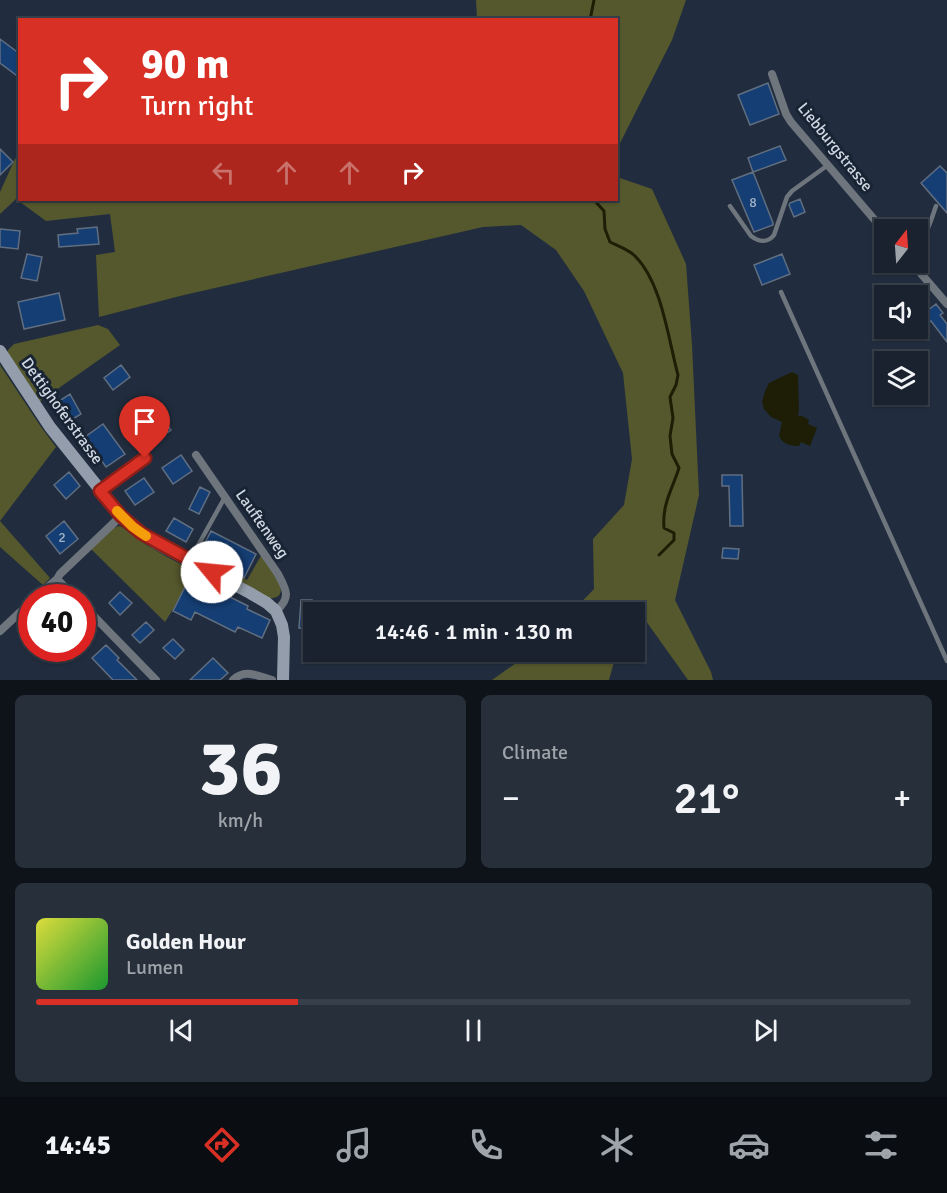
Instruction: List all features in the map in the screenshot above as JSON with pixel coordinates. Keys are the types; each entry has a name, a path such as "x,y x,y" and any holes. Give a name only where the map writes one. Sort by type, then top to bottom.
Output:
{"street":[{"name":"Liebburgstrasse","path":"772,74 791,122 874,219"},
{"path":"920,273 947,304"},
{"name":"Dettighoferstrasse","path":"0,351 50,427 121,516 141,533 267,603 276,611"},
{"name":"Lauftenweg","path":"196,455 285,587 286,598 276,611"},
{"path":"51,584 121,516"},
{"path":"57,579 62,584"},
{"path":"276,611 284,637 283,680"},
{"path":"0,632 18,615"},
{"path":"96,618 156,680"},
{"path":"233,680 238,675 246,673 272,680"}],"lane":[{"path":"730,206 751,236 763,242 774,235 787,197 828,164"},
{"path":"928,226 936,206"},
{"path":"781,292 947,661"},
{"path":"100,491 145,458 130,434"},
{"path":"190,561 225,497"}],"green space":[{"path":"476,0 686,0 672,40 618,147 618,18 477,18"},
{"path":"18,157 18,200 16,199 0,214 0,192"},
{"path":"618,177 652,189 686,264 692,345 699,495 675,600 713,680 688,680 645,620 645,602 582,602 594,589 593,539 624,505 632,459 623,373 584,291 556,250 521,225 483,227 184,295 99,317 96,255 115,252 110,214 46,221 19,201 618,201"},
{"path":"98,325 108,329 120,345 39,402 7,354 8,350 14,344"},
{"path":"0,365 56,447 0,521"},
{"path":"0,521 50,578 42,584 0,547"},
{"path":"119,526 193,571 165,622 91,549 113,528"},
{"path":"262,554 278,580 280,593 276,597 268,598 219,571 221,567 247,580"},
{"path":"517,662 614,662 609,680 492,680"}],"shaded area":[{"path":"792,372 798,375 798,416 809,420 808,424 817,428 810,446 801,442 799,446 793,446 783,441 779,436 782,422 771,417 764,409 762,402 769,383"}],"building":[{"path":"0,39 18,52 18,76 0,63"},
{"path":"768,83 779,114 750,125 738,95"},
{"path":"780,146 786,160 753,172 748,158"},
{"path":"0,149 13,162 0,175"},
{"path":"940,166 947,173 947,213 921,183"},
{"path":"753,172 773,223 773,225 754,232 732,180"},
{"path":"800,199 805,212 794,217 789,205"},
{"path":"97,227 99,244 59,247 58,235 78,233 77,229"},
{"path":"0,229 20,231 18,249 0,247"},
{"path":"27,254 42,257 37,281 21,278"},
{"path":"782,254 790,274 762,285 754,265"},
{"path":"59,293 65,320 24,329 18,302"},
{"path":"936,304 943,313 940,315 947,324 947,342 931,321 928,323 928,310"},
{"path":"121,365 130,377 113,390 104,378"},
{"path":"70,394 81,414 68,422 56,403"},
{"path":"149,400 171,430 152,443 130,413"},
{"path":"103,424 125,454 106,467 85,437"},
{"path":"181,455 192,471 173,484 162,468"},
{"path":"69,472 80,486 66,499 54,485"},
{"path":"722,475 742,475 743,526 730,526 729,486 722,486"},
{"path":"144,478 154,492 135,505 125,491"},
{"path":"200,487 210,492 199,514 189,509"},
{"path":"174,518 193,529 186,542 166,531"},
{"path":"64,521 78,539 60,554 46,536"},
{"path":"211,531 256,554 244,578 199,555"},
{"path":"723,548 739,549 738,559 722,558"},
{"path":"188,581 214,594 216,590 270,620 262,638 238,627 235,632 195,612 191,620 173,611"},
{"path":"120,592 132,603 120,615 109,603"},
{"path":"301,600 312,600 312,602 303,602 303,628 299,628"},
{"path":"146,622 154,630 140,643 132,635"},
{"path":"173,639 184,650 175,659 163,648"},
{"path":"106,645 137,680 113,680 96,662 96,654"},
{"path":"213,658 228,673 220,680 190,680"}],"waterway":[{"path":"590,18 594,0"},
{"path":"595,201 604,211 605,229 610,242 635,256 652,281 663,312 678,375 670,397 673,418 670,436 672,454 679,468 666,504 664,519 664,528 674,533 674,540 659,555"}],"slow traffic":[{"path":"117,511 146,536"}],"route":[{"path":"145,458 100,491 121,516 141,533 212,572"}]}
